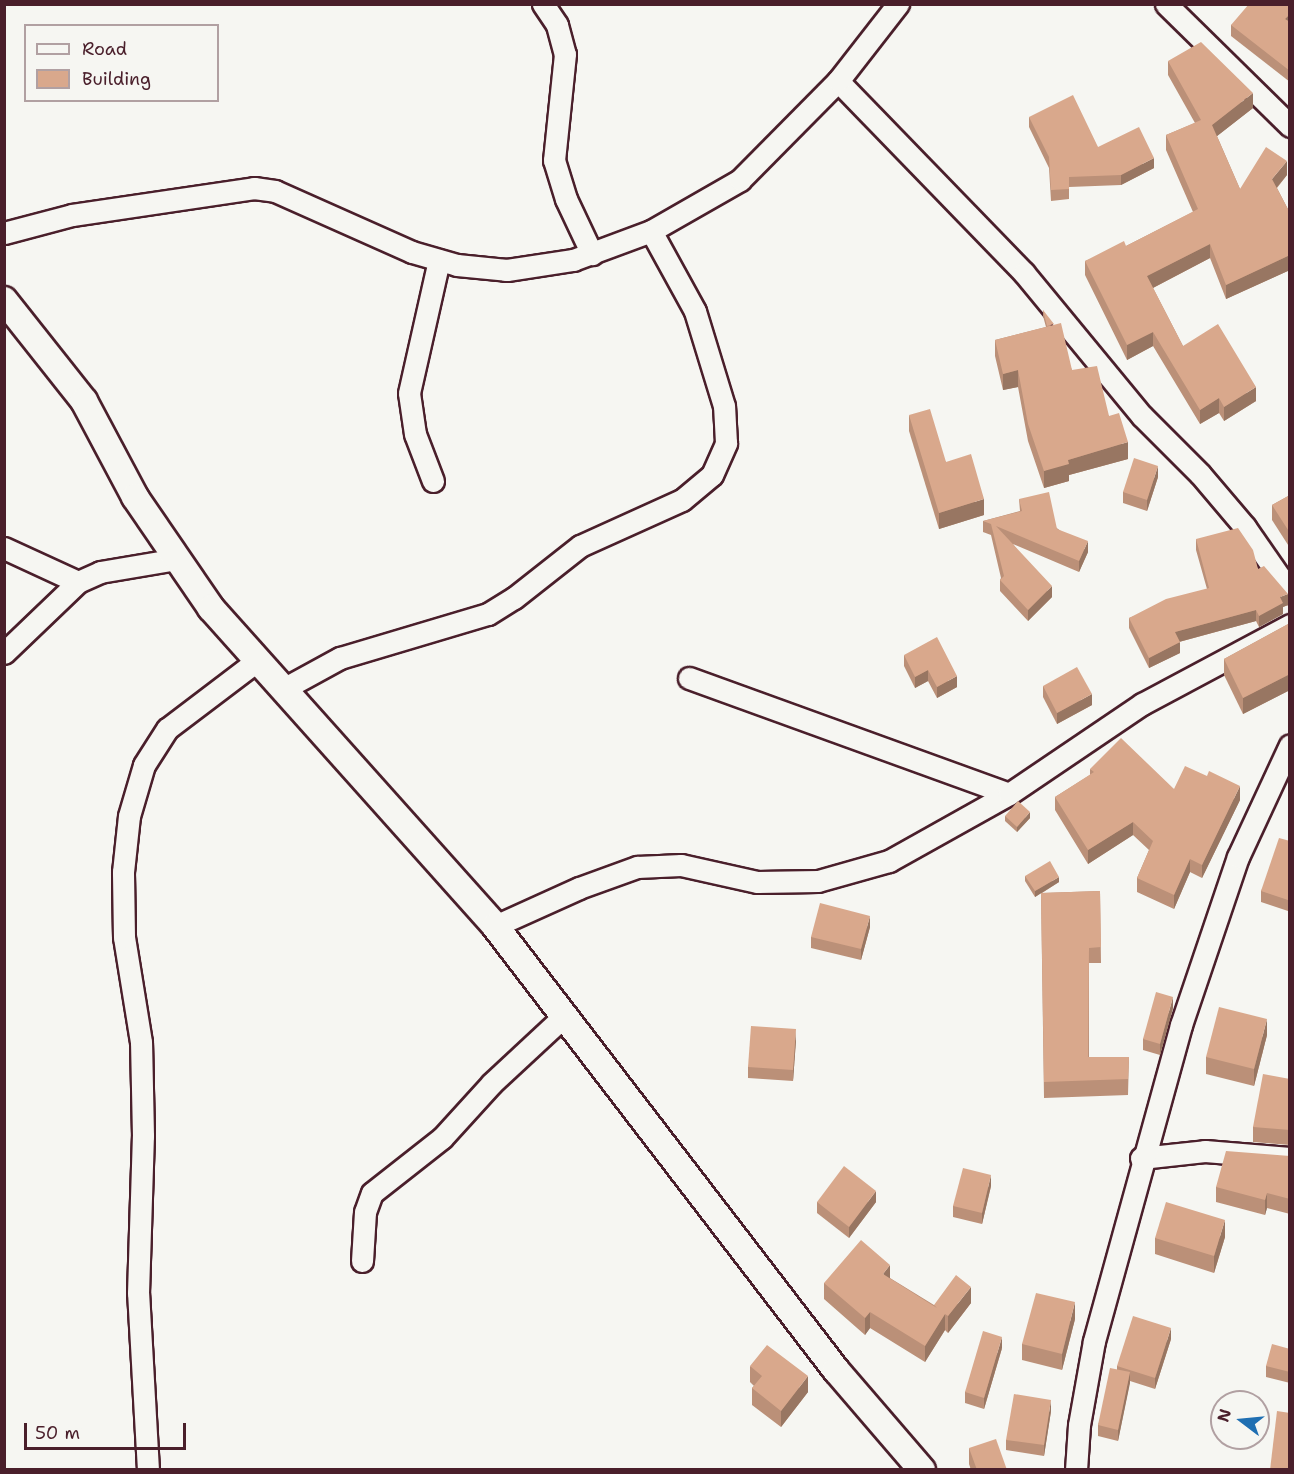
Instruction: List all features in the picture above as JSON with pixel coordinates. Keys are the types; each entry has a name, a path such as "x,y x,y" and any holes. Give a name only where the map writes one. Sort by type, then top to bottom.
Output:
{"street":[{"path":"543,4 557,25 566,54 554,160 566,199 592,254"},
{"path":"4,233 72,215 254,188 275,192 412,252 439,260 507,270 592,254 651,231 740,180 838,81 898,4"},
{"path":"1166,4 1290,126"},
{"path":"838,81 1024,273 1142,416 1200,474 1245,527 1290,592"},
{"path":"285,688 340,658 488,614 514,598 580,546 682,500 712,475 726,443 724,406 695,311 651,231"},
{"path":"433,482 415,434 409,393 439,260"},
{"path":"4,300 84,400 135,497 211,608 285,688 495,926 562,1017 836,1370 922,1470"},
{"path":"4,548 78,582"},
{"path":"4,653 78,582 100,572 177,559"},
{"path":"495,926 579,888 638,867 681,865 757,882 818,881 889,861 1009,794 1142,704 1290,625"},
{"path":"148,1470 138,1293 143,1136 141,1042 124,937 123,872 129,816 144,765 167,729 258,660"},
{"path":"688,678 1009,794"},
{"path":"1076,1470 1079,1425 1094,1341 1141,1158 1181,1025 1238,857 1290,745"},
{"path":"362,1261 365,1212 372,1193 442,1138 492,1083 562,1017"},
{"path":"1141,1158 1205,1151 1290,1158"}],"building":[{"path":"1249,4 1290,4 1290,14 1285,19 1290,22 1290,71 1231,25"},
{"path":"1201,42 1253,93 1212,125 1240,189 1266,147 1287,161 1272,179 1290,213 1290,255 1226,285 1210,244 1147,276 1183,346 1218,324 1256,387 1224,407 1219,398 1200,410 1153,332 1127,345 1085,261 1124,241 1126,246 1198,209 1166,135 1201,120 1168,61"},
{"path":"1073,95 1098,147 1139,127 1154,158 1121,175 1069,177 1069,189 1051,190 1049,157 1029,117"},
{"path":"1043,310 1054,324 1047,326"},
{"path":"1061,323 1072,370 1097,366 1109,416 1119,413 1128,442 1068,460 1069,464 1044,471 1028,424 1018,370 1003,374 995,340"},
{"path":"930,409 946,462 971,454 984,499 939,513 909,415"},
{"path":"1134,458 1158,466 1147,500 1123,492"},
{"path":"1049,492 1057,529 1088,541 1079,561 996,526 1052,586 1028,610 1000,580 1004,576 991,524 983,521 1022,511 1019,499"},
{"path":"1290,495 1290,533 1272,505"},
{"path":"1238,528 1253,550 1258,569 1264,566 1288,594 1280,597 1283,603 1259,616 1256,610 1175,632 1180,642 1149,658 1129,618 1166,599 1209,588 1196,539"},
{"path":"1290,623 1290,674 1243,698 1224,659"},
{"path":"937,637 957,676 937,687 928,670 915,677 904,655"},
{"path":"1077,667 1092,694 1057,713 1043,686"},
{"path":"1121,738 1174,789 1185,766 1207,776 1209,771 1240,786 1202,865 1190,859 1174,895 1137,878 1153,841 1133,822 1088,850 1055,797 1094,772 1090,769"},
{"path":"1018,801 1030,812 1017,827 1005,816"},
{"path":"1279,838 1290,841 1290,897 1288,900 1261,891"},
{"path":"1050,861 1059,877 1035,891 1025,876"},
{"path":"1100,891 1101,947 1089,948 1088,1057 1129,1057 1128,1079 1044,1082 1041,893"},
{"path":"820,903 870,916 861,949 811,937"},
{"path":"1156,992 1173,997 1160,1044 1143,1039"},
{"path":"1219,1007 1267,1019 1254,1069 1206,1057"},
{"path":"751,1026 796,1029 793,1070 748,1067"},
{"path":"1263,1074 1290,1079 1290,1130 1253,1127"},
{"path":"1226,1151 1290,1156 1290,1199 1267,1193 1265,1200 1216,1187"},
{"path":"844,1166 876,1191 849,1227 817,1202"},
{"path":"963,1168 991,1175 982,1213 953,1206"},
{"path":"1166,1202 1225,1220 1214,1256 1155,1238"},
{"path":"861,1240 890,1265 883,1274 937,1308 934,1305 956,1275 971,1287 948,1316 945,1314 925,1346 870,1312 865,1318 824,1283"},
{"path":"1036,1293 1075,1302 1062,1354 1022,1344"},
{"path":"1133,1316 1171,1328 1155,1378 1117,1366"},
{"path":"983,1331 1002,1337 984,1398 965,1392"},
{"path":"1272,1344 1290,1349 1290,1372 1266,1366"},
{"path":"767,1345 808,1376 781,1411 752,1388 762,1376 750,1366"},
{"path":"1110,1368 1130,1372 1118,1430 1098,1425"},
{"path":"1014,1394 1051,1400 1044,1445 1006,1440"},
{"path":"1277,1411 1290,1413 1290,1470 1270,1470"},
{"path":"996,1439 1007,1470 977,1470 969,1448"}]}
